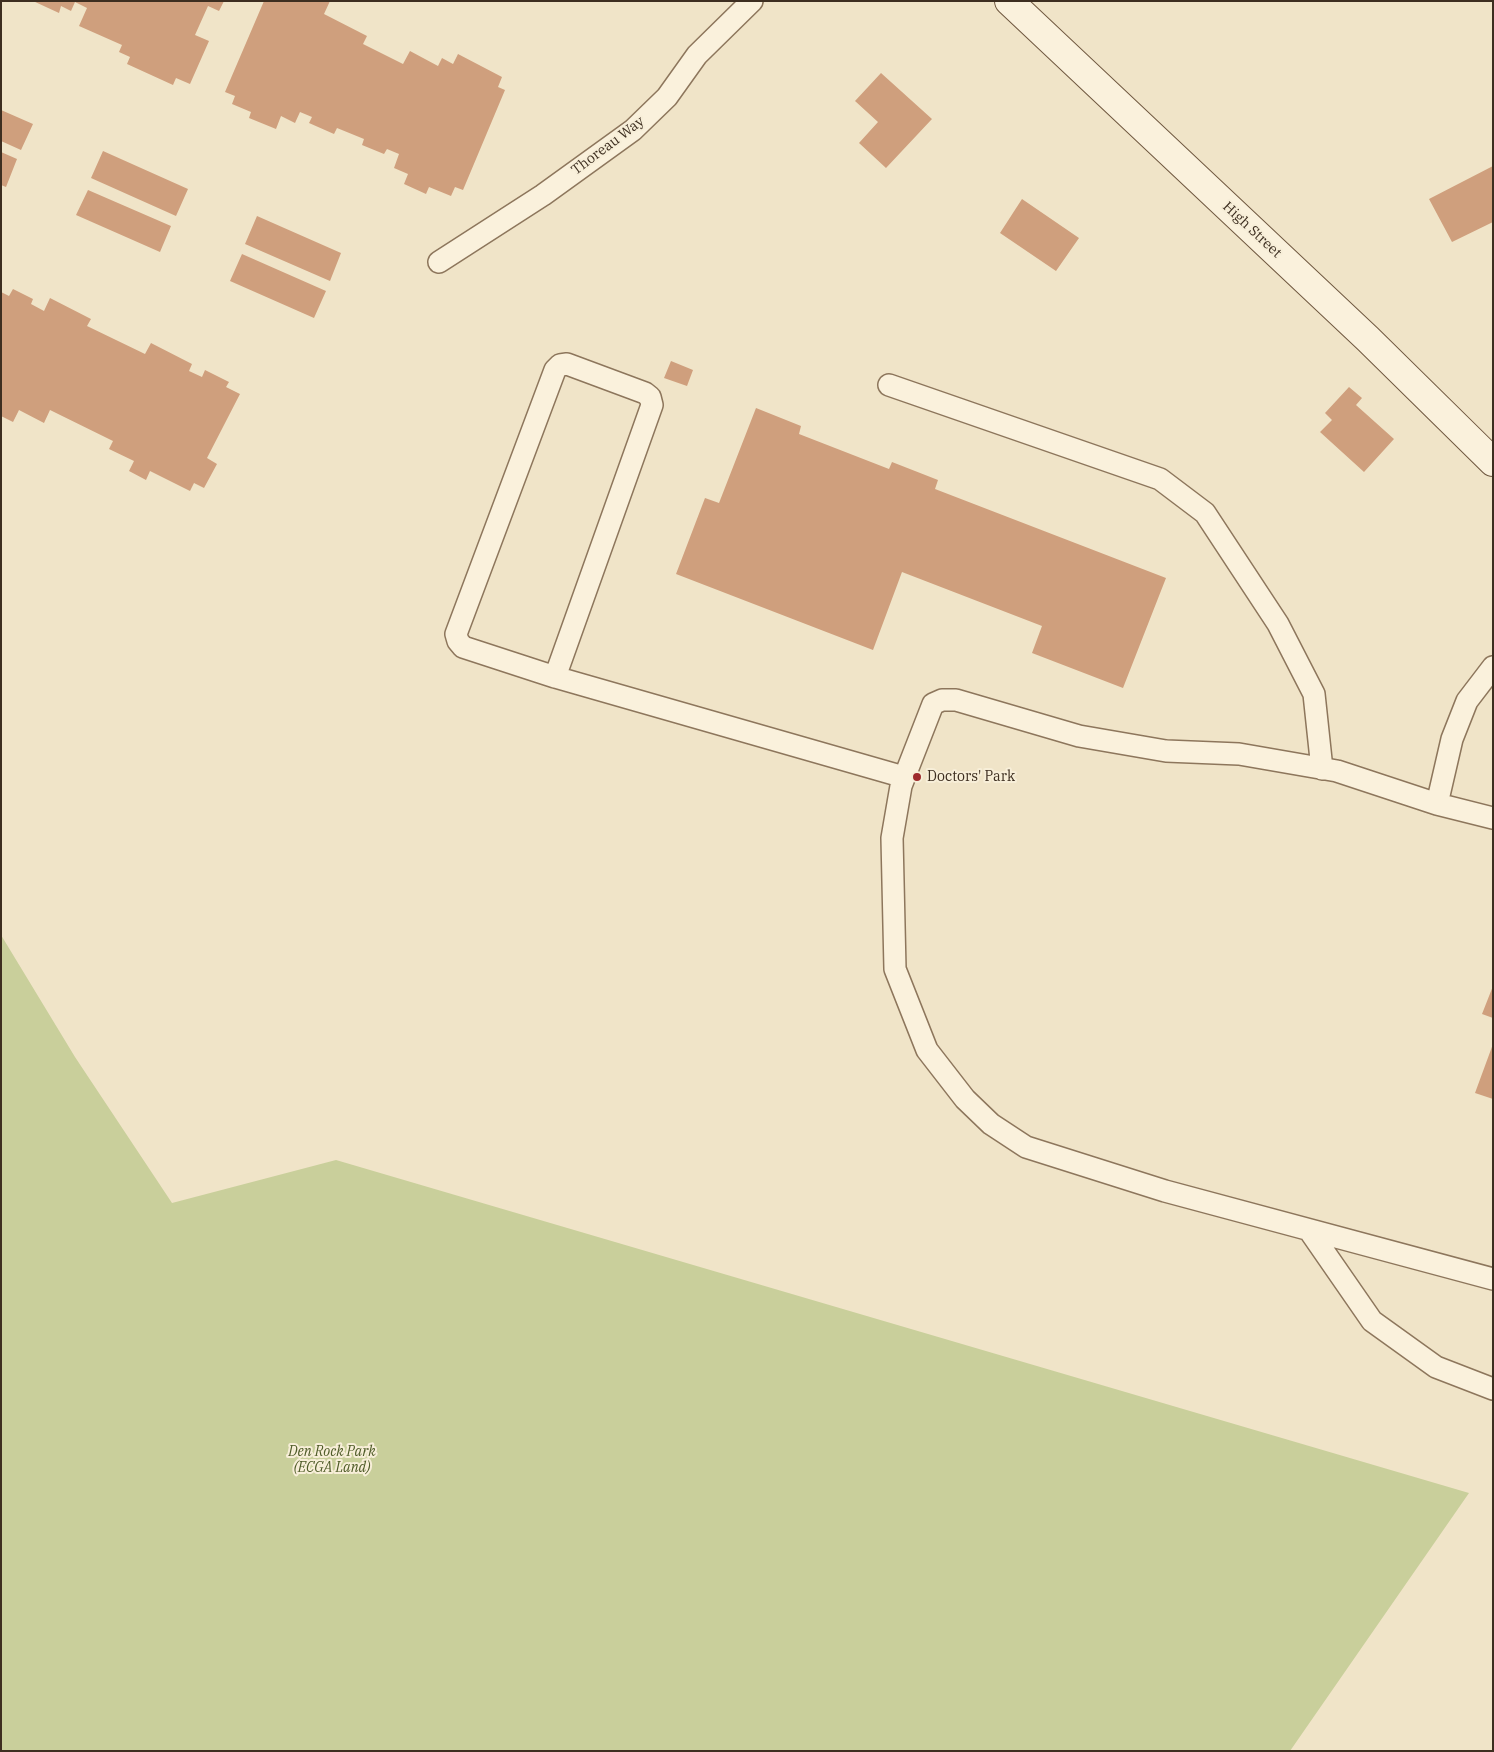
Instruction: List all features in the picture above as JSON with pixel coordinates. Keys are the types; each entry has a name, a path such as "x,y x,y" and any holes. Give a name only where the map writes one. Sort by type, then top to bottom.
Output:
{"main road":[{"name":"High Street","path":"1009,1 1368,339 1493,462"}],"lane":[{"name":"Thoreau Way","path":"439,262 543,195 633,130 667,97 697,55 752,1"},
{"path":"555,677 652,405 650,397 645,393 567,364 560,365 555,370 456,634 458,641 463,647 555,677 904,777"},
{"path":"889,385 1160,479 1205,514 1278,624 1314,694 1322,769"},
{"path":"1437,804 1452,738 1467,701 1493,667"},
{"path":"1493,818 1437,804 1336,771 1239,754 1166,751 1080,736 956,700 942,700 933,704 904,777 892,838 895,969 927,1050 965,1099 991,1124 1026,1147 1165,1191 1493,1279"},
{"path":"1310,1230 1372,1321 1436,1367 1493,1389"}],"green space":[{"name":"Den Rock Park (ECGA Land)","path":"1,935 75,1057 172,1203 336,1160 1469,1493 1290,1751 1,1751"}],"building":[{"path":"33,1 224,1 219,11 208,6 195,35 209,41 190,84 176,78 173,85 127,64 130,57 119,52 122,45 79,26 87,8 75,2 71,11 61,6 59,13"},
{"path":"264,1 330,1 324,14 367,36 363,44 403,64 410,51 438,66 442,58 453,64 458,54 502,77 498,87 505,90 463,190 455,187 451,196 429,187 426,194 404,184 408,174 394,168 399,154 387,149 384,154 362,145 364,139 337,128 334,134 309,123 312,117 300,112 295,123 281,116 276,129 249,118 251,112 232,104 235,96 225,92"},
{"path":"881,73 932,119 886,168 859,143 878,122 855,101"},
{"path":"1,110 33,124 21,150 1,141"},
{"path":"103,151 188,189 176,216 91,178"},
{"path":"1,152 17,159 6,187 1,185"},
{"path":"1493,166 1493,222 1452,242 1429,199"},
{"path":"88,190 171,226 160,252 76,215"},
{"path":"1022,199 1079,238 1056,271 1000,233"},
{"path":"257,216 341,253 330,281 245,244"},
{"path":"242,254 326,291 314,318 230,281"},
{"path":"13,289 33,299 31,304 44,311 50,298 91,319 87,326 145,354 151,343 192,364 189,371 202,377 205,370 229,382 226,387 240,394 207,458 217,464 204,488 194,483 190,491 150,471 146,480 129,471 134,461 109,449 113,441 50,410 44,423 19,410 13,422 1,416 1,292 9,296"},
{"path":"671,361 693,370 687,386 664,378"},
{"path":"1349,387 1362,398 1356,405 1394,439 1364,472 1320,432 1332,420 1325,413"},
{"path":"756,408 801,426 799,434 889,469 892,462 938,480 935,489 1166,578 1123,688 1032,653 1042,626 902,572 873,650 676,574 705,498 719,503"},
{"path":"1493,986 1493,1018 1482,1014"},
{"path":"1493,1044 1493,1099 1475,1093"}],"place":[{"name":"Doctors' Park","path":"917,777"}]}
